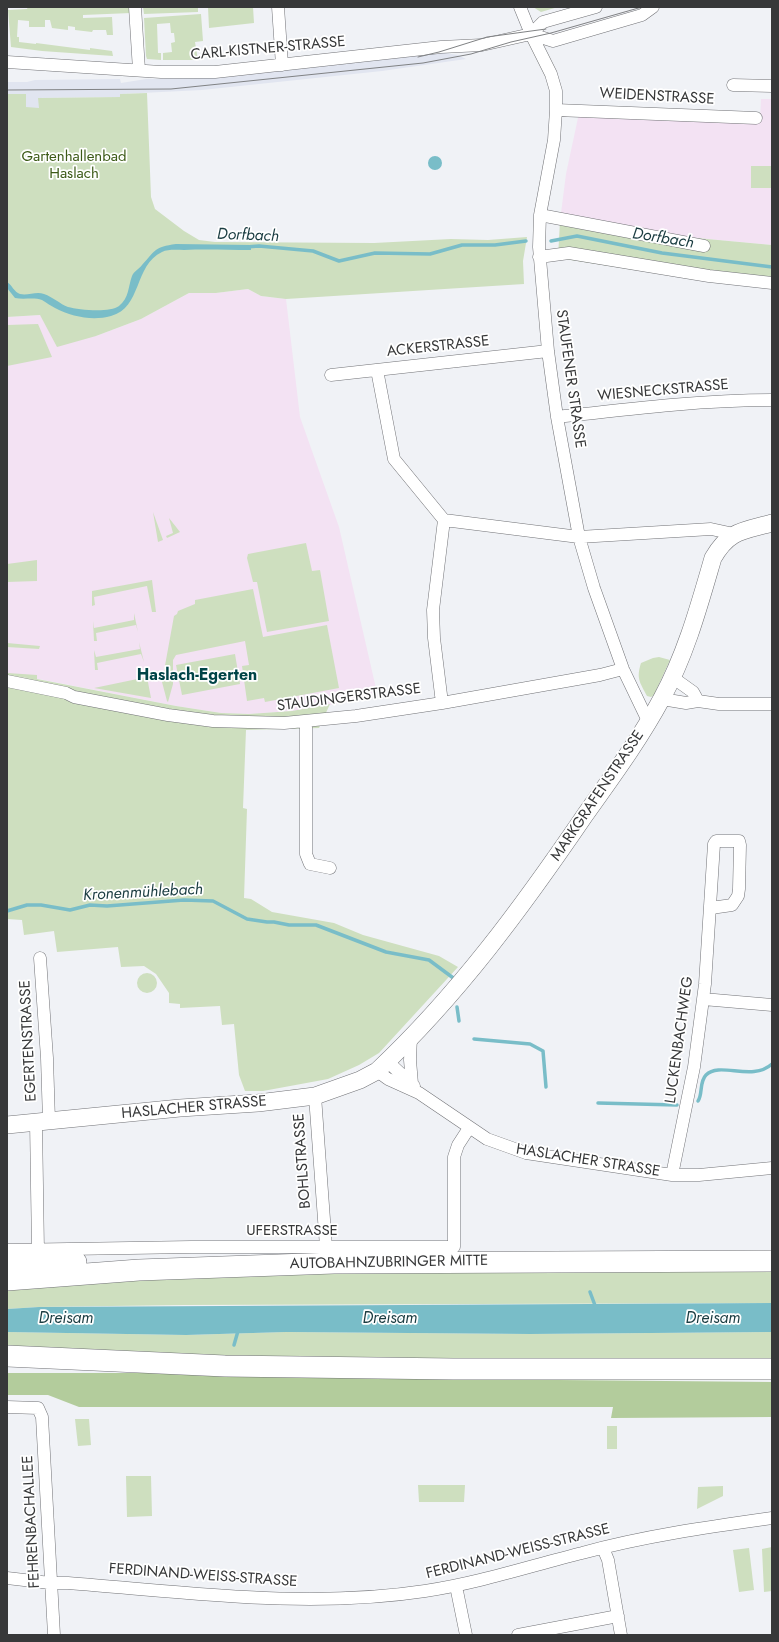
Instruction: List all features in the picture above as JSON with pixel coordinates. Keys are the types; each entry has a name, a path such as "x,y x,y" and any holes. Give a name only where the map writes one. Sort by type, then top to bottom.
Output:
{"highway":[{"name":"AUTOBAHNZUBRINGER MITTE","path":"7,1280 138,1270 334,1263 772,1261"},
{"path":"7,1262 87,1262 138,1270"},
{"path":"7,1356 218,1366 332,1368 772,1369"},
{"path":"7,1368 44,1368 84,1359"}],"street":[{"path":"135,7 139,70"},
{"path":"278,7 282,65"},
{"name":"STAUFENER STRASSE","path":"520,7 555,84 556,110 554,140 540,215 539,252 548,351 557,417 579,537 601,610 624,669 648,721"},
{"name":"CARL-KISTNER-STRASSE","path":"7,62 187,73 215,72 441,47 482,45 531,34 543,22 596,7"},
{"path":"531,34 553,41 642,15 653,7"},
{"path":"733,85 772,86"},
{"name":"WEIDENSTRASSE","path":"556,110 756,118"},
{"path":"540,215 704,246"},
{"path":"539,252 569,253 701,275 772,283"},
{"name":"ACKERSTRASSE","path":"331,375 548,351"},
{"path":"377,370 394,459 444,520 579,537 711,529 734,534"},
{"name":"WIESNECKSTRASSE","path":"557,417 660,406 743,400 772,400"},
{"path":"442,703 434,638 433,610 444,520"},
{"name":"MARKGRAFENSTRASSE","path":"382,1066 456,989 514,917 631,750 662,699 672,677 690,635 713,558 719,546 734,534 772,523"},
{"name":"STAUDINGERSTRASSE","path":"7,681 66,693 74,697 168,715 226,722 284,723 306,722 442,703 600,675 624,669"},
{"path":"672,677 693,692 698,700"},
{"path":"662,699 686,703 698,700 719,704 772,704"},
{"path":"306,722 306,854 310,864 330,868"},
{"name":"LUCKENBACHWEG","path":"672,1175 694,1067 703,999 711,908 714,844 716,841 739,841 738,896 732,906 711,908"},
{"name":"EGERTENSTRASSE","path":"38,1250 42,1122 47,1058 40,958"},
{"path":"703,999 772,1005"},
{"path":"411,1036 410,1060 415,1089"},
{"name":"HASLACHER STRASSE","path":"7,1125 180,1108 258,1103 315,1096 360,1080 382,1066 388,1079 415,1089 469,1128 487,1139 507,1148 526,1153 672,1175 699,1175 772,1168"},
{"name":"BOHLSTRASSE","path":"315,1096 326,1247"},
{"name":"UFERSTRASSE","path":"7,1250 191,1247 454,1247 454,1157 458,1145 469,1128"},
{"name":"FEHRENBACHALLEE","path":"7,1407 38,1408 42,1417 54,1635"},
{"name":"FERDINAND-WEISS-STRASSE","path":"7,1578 50,1583 68,1583 247,1597 333,1599 403,1594 456,1586 604,1548 679,1532 772,1518"},
{"path":"604,1548 608,1560 621,1635"},
{"path":"456,1586 466,1635"},
{"path":"518,1635 618,1616"}],"shaded area":[{"path":"439,52 458,55 466,59 382,71 202,90 121,94 120,97 39,98 39,108 26,108 25,94 7,94 7,82 27,82 35,80 120,79 121,83 146,79 204,78"},
{"path":"761,99 772,99 772,245 665,235 560,221 566,174 579,113 760,121"},
{"path":"248,289 261,296 286,299 300,417 339,527 378,697 292,711 249,714 221,713 176,706 39,679 7,677 7,317 40,315 96,336 141,319 189,293 216,293"}],"green space":[{"path":"28,7 131,7 131,13 83,15 83,18 112,17 113,35 107,35 106,30 93,30 92,32 75,30 75,27 68,26 68,30 52,28 50,20 45,20 45,27 29,27 29,21 18,20 17,37 19,37 19,42 112,51 113,56 42,51 11,47 8,10 27,9"},
{"path":"143,7 198,7 198,12 144,14"},
{"path":"208,7 253,7 254,23 209,28"},
{"path":"533,7 558,7 541,12"},
{"path":"201,14 203,41 195,42 198,60 163,60 163,53 172,52 171,43 175,42 174,33 171,33 170,23 157,24 158,53 161,53 161,60 147,59 144,18"},
{"name":"Gartenhallenbad Haslach","path":"147,93 151,197 155,209 184,231 199,240 215,242 374,243 451,239 488,240 527,237 523,261 524,284 286,299 261,296 248,289 216,293 189,293 141,319 96,336 57,347 40,315 7,317 7,94 26,94 26,107 39,108 38,98 120,97 120,94"},
{"path":"751,166 772,166 772,188 751,188"},
{"path":"560,221 664,235 772,245 772,288 660,274 558,258"},
{"path":"38,324 52,357 7,366 7,325"},
{"path":"153,512 163,540 158,542"},
{"path":"169,518 180,532 167,538 166,536 173,533"},
{"path":"306,543 312,571 320,570 329,621 267,632 257,582 253,582 247,558 248,554"},
{"path":"37,560 37,581 7,582 7,564"},
{"path":"152,580 156,612 152,612 147,586 94,597 95,605 92,606 92,591"},
{"path":"253,589 263,637 327,625 339,688 265,702 264,698 247,701 242,666 249,665 245,641 176,655 173,660 173,684 168,702 162,682 174,616 178,611 195,604 195,600"},
{"path":"134,613 138,632 136,625 96,633 97,641 94,641 93,621 94,628 134,620"},
{"path":"139,642 144,662 141,654 97,663 98,670 95,670 94,650 96,657 140,649"},
{"path":"7,643 40,646 39,649 7,647"},
{"path":"235,654 240,684 182,695 176,665"},
{"path":"659,657 670,660 654,695 651,697 647,696 639,677 641,663"},
{"path":"7,673 37,675 37,679 176,706 221,713 249,714 292,711 330,704 319,728 246,730 243,808 247,809 244,898 251,899 272,912 334,923 363,935 439,956 458,967 379,1053 359,1065 328,1079 263,1091 245,1091 239,1075 234,1024 222,1025 220,1006 180,1008 180,1004 169,1003 169,993 156,974 144,966 121,967 118,947 57,952 54,931 24,935 22,920 7,919 7,677 29,678 7,676"},
{"path":"147,677 151,698 94,688"},
{"path":"147,973 154,976 157,983 154,990 147,993 140,990 137,983 140,976"},
{"path":"772,1267 772,1303 184,1305 39,1307 7,1309 7,1287 237,1272"},
{"path":"7,1332 186,1335 285,1332 530,1334 772,1332 772,1360 265,1361 7,1347"},
{"path":"7,1373 259,1373 453,1379 772,1382 772,1417 611,1418 613,1407 79,1407 48,1395 7,1395"},
{"path":"75,1419 89,1419 91,1445 78,1446"},
{"path":"607,1426 617,1426 617,1449 607,1449"},
{"path":"126,1476 151,1476 152,1516 127,1517"},
{"path":"418,1485 465,1485 464,1502 419,1502"},
{"path":"723,1486 723,1496 697,1509 698,1487"},
{"path":"772,1547 772,1591 764,1592 762,1549"},
{"path":"749,1548 754,1590 739,1592 733,1550"}],"water":[{"path":"432,156 438,156 442,160 442,166 438,170 432,170 428,166 428,160"},
{"path":"176,244 251,245 251,250 167,250 162,252 153,258 147,266 128,304 121,311 111,316 90,318 75,316 53,307 42,300 15,298 7,288 7,282 16,292 20,294 44,294 65,306 73,308 87,310 109,310 119,306 122,303 128,292 133,274 156,250 163,246"},
{"name":"Dreisam","path":"772,1303 772,1332 530,1334 286,1332 186,1335 7,1332 7,1309 39,1307"}],"waterway":[{"name":"Dorfbach","path":"551,241 577,236 662,253 772,267"},
{"name":"Dorfbach","path":"246,247 259,246 313,251 339,261 375,253 430,254 462,245 495,245 526,241"},
{"name":"Kronenmühlebach","path":"7,911 27,905 41,905 70,910 90,905 107,906 184,900 213,901 247,919 289,925 316,925 386,952 429,960 456,980"},
{"name":"Kronenmühlebach","path":"457,1007 459,1021"},
{"name":"Kronenmühlebach","path":"474,1039 530,1044 543,1051 546,1087"},
{"name":"Kronenmühlebach","path":"698,1101 702,1081 706,1075 712,1071 755,1071 764,1069 772,1064"},
{"name":"Kronenmühlebach","path":"598,1103 677,1105"},
{"path":"590,1292 596,1308"},
{"path":"234,1345 238,1331"}],"tram line":[{"path":"7,90 171,89 423,63 471,54 642,7"},
{"path":"418,57 487,37 546,29"}],"district":[{"name":"Haslach-Egerten","path":"197,676"}]}
